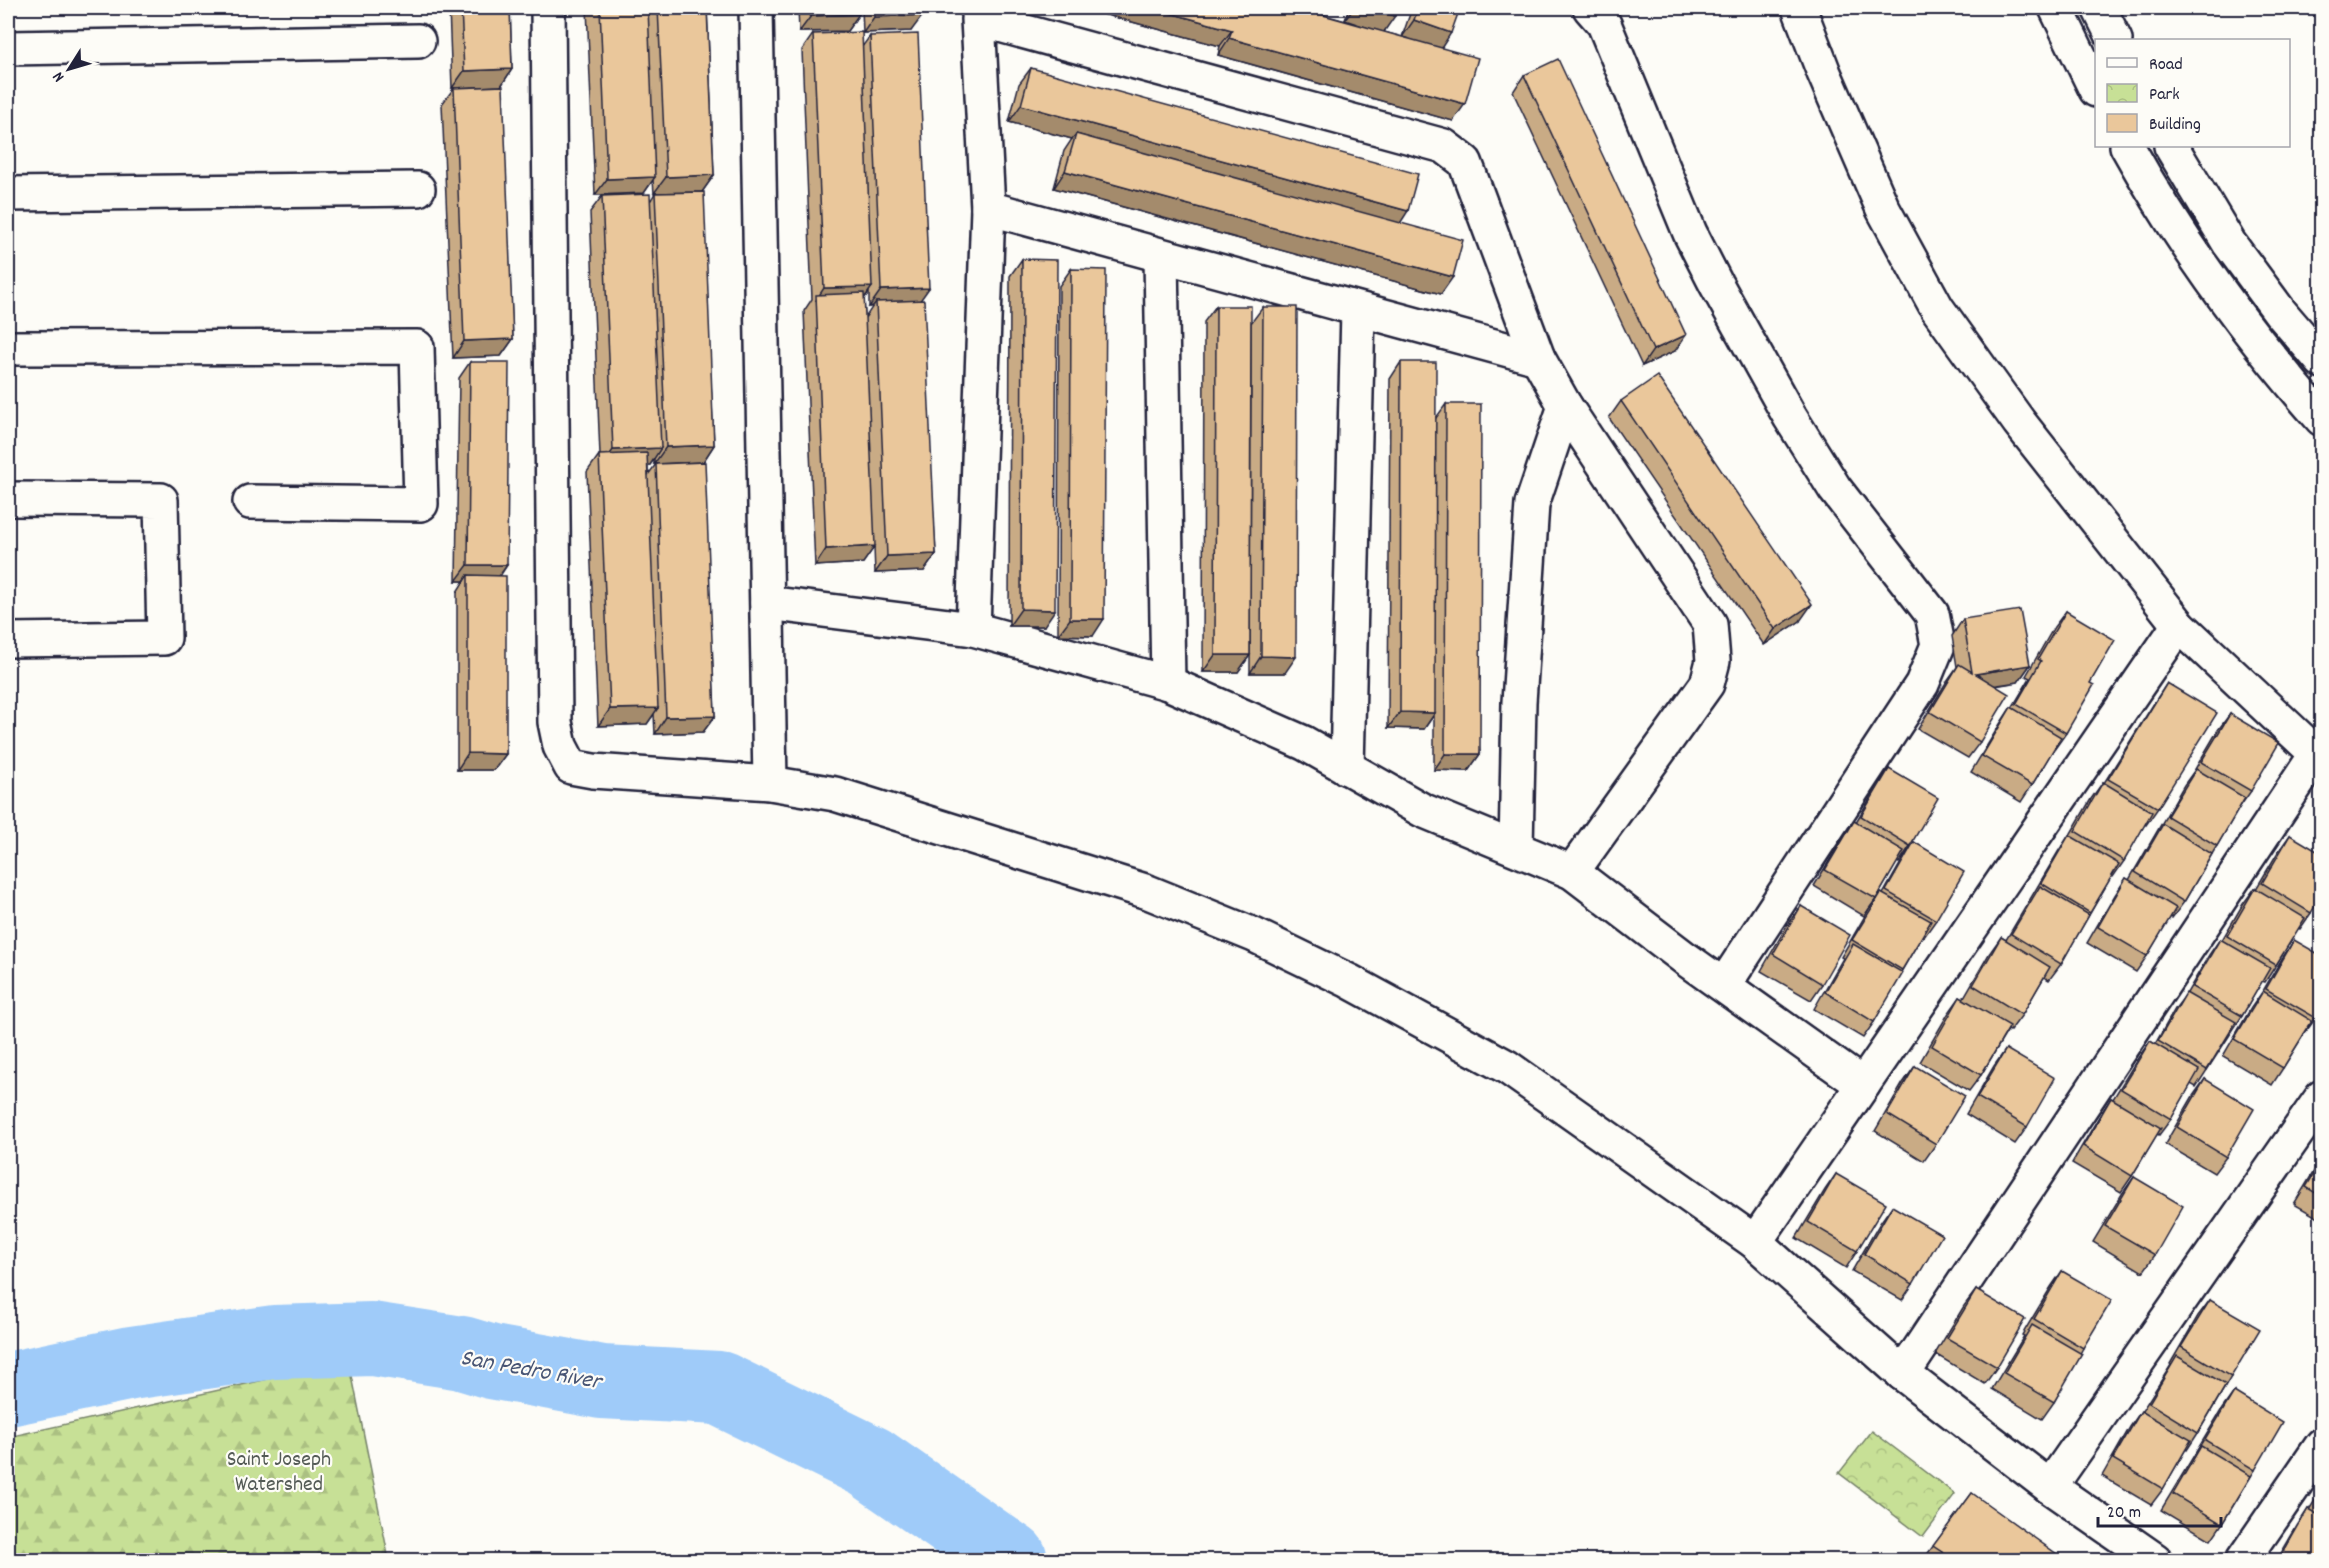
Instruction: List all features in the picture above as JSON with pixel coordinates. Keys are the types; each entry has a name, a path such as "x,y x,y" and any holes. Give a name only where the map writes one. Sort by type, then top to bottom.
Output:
{"street":[{"path":"548,8 555,722 560,746 571,767 593,771 770,783 835,794 1148,892 1254,935 1349,981 1507,1067 1755,1242 1903,1374 2050,1487 2155,1560"},
{"path":"756,8 770,783"},
{"path":"1590,8 1604,24 1690,232 1716,284 1790,417 1835,489 1932,614 1938,645 1922,684 1724,985"},
{"path":"1799,8 1824,73 1883,209 1937,308 2019,422 2179,625 2319,757 1903,1374"},
{"path":"2056,8 2095,86"},
{"path":"2099,8 2114,39"},
{"path":"973,629 988,208 977,13 1444,146 1465,162 1538,358 1565,406 1710,624 1713,661 1707,684 1572,872"},
{"path":"8,48 418,41"},
{"path":"2128,147 2169,216 2213,281 2279,371 2322,419"},
{"path":"2172,147 2229,243 2280,312 2322,361"},
{"path":"8,194 418,189"},
{"path":"988,208 1538,358"},
{"path":"1161,256 1168,683"},
{"path":"1347,768 1358,310"},
{"path":"8,348 417,347 421,504 250,502"},
{"path":"1516,848 1519,702 1532,504 1565,406"},
{"path":"8,499 161,500 164,638 8,640"},
{"path":"767,603 973,629 1168,683 1304,743 1422,810 1572,872 1686,959 1863,1085"},
{"path":"1755,1242 2179,625"},
{"path":"2050,1487 2322,1097"},
{"path":"2243,1560 2322,1445"}],"green space":[{"name":"Saint Joseph Watershed","path":"349,1361 389,1560 8,1560 8,1437"},
{"path":"1872,1431 1955,1494 1923,1537 1839,1473"}],"building":[{"path":"461,8 510,8 512,69 464,71"},
{"path":"600,8 648,8 655,177 607,179"},
{"path":"658,8 707,8 714,175 666,177"},
{"path":"811,8 859,8 859,14 811,16"},
{"path":"874,8 923,8 923,15 874,17"},
{"path":"1152,8 1298,8 1478,58 1465,104 1229,38 1232,30"},
{"path":"1369,8 1397,8 1395,16"},
{"path":"1418,8 1460,8 1451,33 1414,20"},
{"path":"862,32 872,287 824,288 813,34"},
{"path":"918,34 929,288 881,290 870,36"},
{"path":"1558,59 1686,335 1653,350 1524,75"},
{"path":"1031,68 1418,174 1408,211 1021,105"},
{"path":"503,86 513,339 464,341 454,88"},
{"path":"1076,134 1463,240 1453,277 1065,171"},
{"path":"704,192 714,445 666,447 655,193"},
{"path":"650,194 661,448 613,450 602,196"},
{"path":"1022,259 1057,260 1055,610 1021,609"},
{"path":"1071,269 1106,270 1104,619 1070,619"},
{"path":"864,293 875,546 826,549 816,295"},
{"path":"924,300 936,554 887,556 876,302"},
{"path":"1216,306 1251,306 1250,655 1215,655"},
{"path":"1263,307 1297,307 1296,657 1261,656"},
{"path":"470,362 509,362 507,565 468,565"},
{"path":"1401,362 1436,362 1435,713 1400,712"},
{"path":"1657,376 1812,604 1775,629 1621,401"},
{"path":"1446,404 1481,404 1480,754 1445,754"},
{"path":"647,453 658,708 610,709 599,455"},
{"path":"705,462 715,716 666,717 656,464"},
{"path":"468,575 506,576 506,754 468,753"},
{"path":"2020,610 2030,665 1976,674 2009,694 1980,742 1930,712 1959,664 1972,672 1963,619"},
{"path":"2066,611 2115,640 2090,683 2094,685 2066,733 2016,704 2041,661 2038,659"},
{"path":"2167,683 2217,713 2158,808 2108,779"},
{"path":"2011,707 2061,737 2032,785 1982,756"},
{"path":"2230,714 2279,743 2251,791 2201,762"},
{"path":"1889,769 1938,798 1910,846 1861,816"},
{"path":"2196,769 2245,798 2217,846 2167,816"},
{"path":"2103,782 2152,812 2124,861 2075,831"},
{"path":"1854,821 1904,851 1876,899 1825,870"},
{"path":"2163,824 2212,854 2184,902 2135,872"},
{"path":"2069,835 2119,864 2090,913 2041,883"},
{"path":"2290,835 2322,854 2322,895 2311,913 2262,883"},
{"path":"1914,842 1964,872 1936,920 1886,891"},
{"path":"2126,878 2176,908 2147,956 2098,927"},
{"path":"2040,886 2089,915 2061,964 2011,934"},
{"path":"2255,888 2305,918 2276,965 2227,936"},
{"path":"1881,893 1931,921 1902,970 1852,940"},
{"path":"1801,906 1850,935 1822,984 1773,954"},
{"path":"2001,937 2050,967 2022,1015 1973,985"},
{"path":"2220,939 2270,968 2242,1016 2192,987"},
{"path":"2294,940 2322,956 2322,1008 2316,1018 2266,989"},
{"path":"1853,944 1903,973 1874,1022 1825,992"},
{"path":"2263,991 2312,1021 2283,1068 2234,1039"},
{"path":"2186,993 2236,1022 2207,1070 2158,1041"},
{"path":"1960,997 2010,1026 1981,1075 1932,1046"},
{"path":"2150,1041 2199,1070 2171,1119 2121,1089"},
{"path":"2006,1049 2055,1078 2027,1127 1977,1097"},
{"path":"1915,1066 1965,1096 1936,1144 1887,1114"},
{"path":"2205,1079 2254,1109 2226,1157 2177,1127"},
{"path":"2111,1098 2161,1128 2132,1176 2083,1146"},
{"path":"2322,1161 2322,1197 2306,1187"},
{"path":"1836,1174 1886,1203 1857,1251 1808,1222"},
{"path":"2134,1177 2183,1206 2155,1255 2105,1226"},
{"path":"1892,1206 1942,1235 1913,1284 1864,1254"},
{"path":"2062,1271 2112,1300 2083,1348 2034,1319"},
{"path":"1976,1290 2025,1319 1997,1367 1947,1338"},
{"path":"2210,1300 2260,1329 2231,1377 2181,1347"},
{"path":"2032,1325 2082,1354 2054,1402 2004,1373"},
{"path":"2177,1356 2226,1385 2198,1433 2149,1403"},
{"path":"2234,1392 2283,1422 2255,1470 2205,1440"},
{"path":"2141,1411 2191,1440 2163,1489 2113,1459"},
{"path":"2201,1446 2251,1476 2222,1524 2173,1494"},
{"path":"1972,1493 2061,1557 2059,1560 1950,1560 1951,1558 1933,1546"},
{"path":"2308,1509 2322,1517 2322,1560 2280,1558"}],"waterway":[{"name":"San Pedro River","path":"8,1389 131,1363 274,1342 372,1339 462,1353 492,1362 602,1382 719,1388 870,1462 1011,1560"}]}
